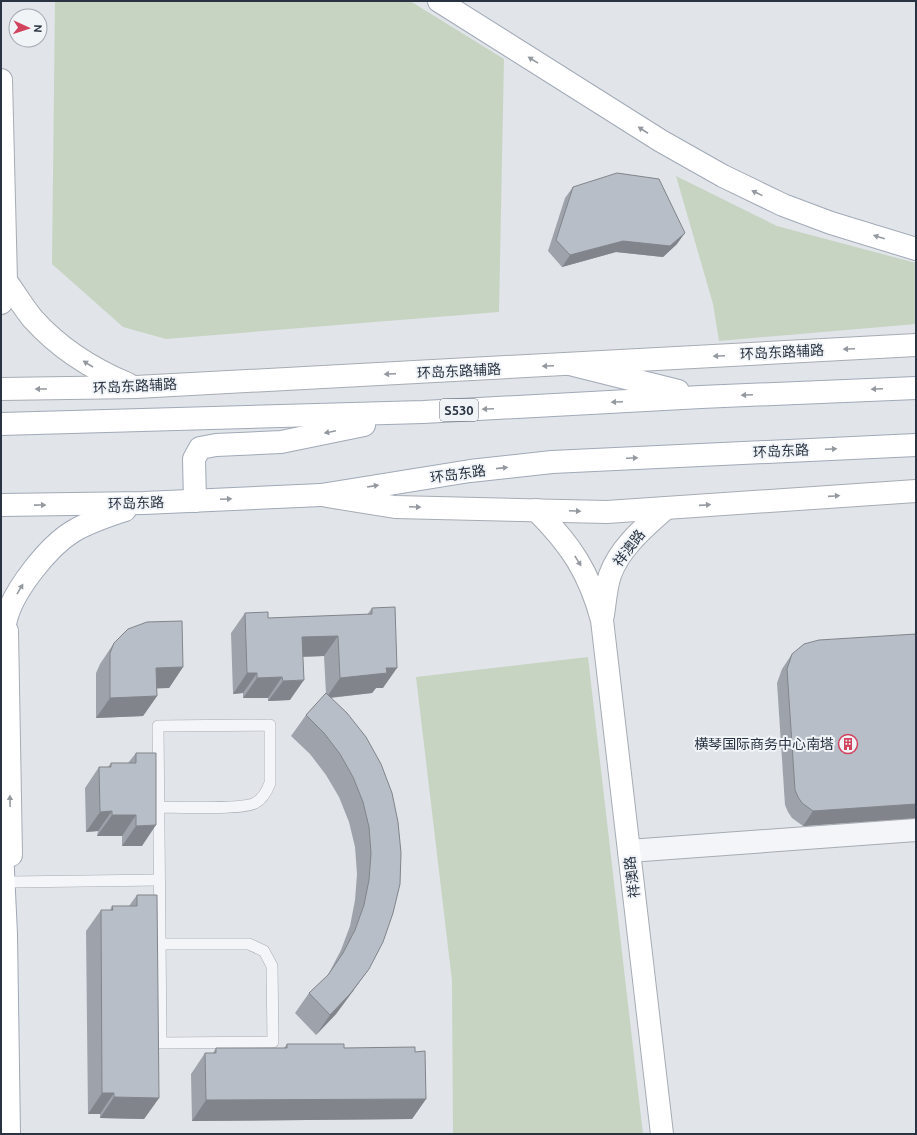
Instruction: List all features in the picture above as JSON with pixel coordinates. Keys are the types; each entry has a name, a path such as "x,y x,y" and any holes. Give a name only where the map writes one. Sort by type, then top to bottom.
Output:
{"main road":[{"path":"438,1 661,141 723,176 790,208 831,223 916,248"},
{"path":"1,80 6,281 1,303"},
{"path":"6,281 32,318 65,350 103,374 136,387"},
{"name":"环岛东路辅路","path":"1,389 136,387 916,345"},
{"path":"570,364 701,397"},
{"name":"S530","path":"1,424 424,412 701,397 916,388"},
{"path":"195,501 194,459 200,448 216,445 281,442 424,412"},
{"name":"环岛东路","path":"1,505 144,503 321,495 470,471 552,462 916,445"},
{"path":"321,495 395,507 607,512 916,491"},
{"path":"1,647 7,616 20,588 38,565 71,532 96,519 144,503"},
{"name":"祥澳路","path":"602,620 610,574 618,559 630,543 666,508"},
{"name":"祥澳路","path":"536,510 569,547 584,571 594,592 602,620 662,1134"},
{"path":"7,616 16,1134"},
{"path":"1,829 6,934 9,1134"}],"street":[{"path":"629,851 916,830"}],"lane":[{"path":"159,807 240,806 256,803 267,791 270,783 270,725 158,726 159,880 161,1043 273,1042 272,966 264,951 249,944 160,944"},
{"path":"12,882 159,880"}],"green space":[{"path":"55,1 410,1 504,59 499,312 166,339 123,327 52,264"},
{"path":"676,176 777,226 916,263 916,324 719,341 713,304"},
{"path":"588,657 643,1134 453,1134 452,981 416,677"}],"building":[{"path":"617,173 659,179 685,233 670,246 623,241 570,255 556,240 573,187"},
{"path":"395,607 397,668 386,668 387,673 340,678 338,636 302,637 304,680 283,681 282,677 257,678 257,673 247,673 245,613 268,612 268,618 372,614 372,608"},
{"path":"182,621 183,667 156,668 157,696 110,698 110,653 114,643 128,629 147,622"},
{"name":"横琴国际商务中心南塔","path":"916,634 916,804 813,811 802,803 795,790 787,669 792,654 804,644 819,640"},
{"path":"326,693 347,713 366,737 381,764 392,793 398,822 401,853 400,884 393,913 383,942 369,969 350,994 330,1015 309,993 328,975 343,953 355,930 364,905 369,880 371,853 369,827 363,802 353,777 340,754 324,733 306,715"},
{"path":"136,753 156,753 156,825 136,826 136,815 112,815 112,811 100,812 99,767 111,767 111,763 136,763"},
{"path":"137,895 157,895 159,1098 114,1097 114,1093 102,1093 101,910 113,910 112,906 137,906"},
{"path":"287,1044 344,1044 344,1048 415,1047 415,1052 425,1051 426,1099 206,1100 205,1053 216,1053 216,1048 287,1048"}],"place":[{"name":"横琴国际商务中心南塔","path":"848,744"}]}
